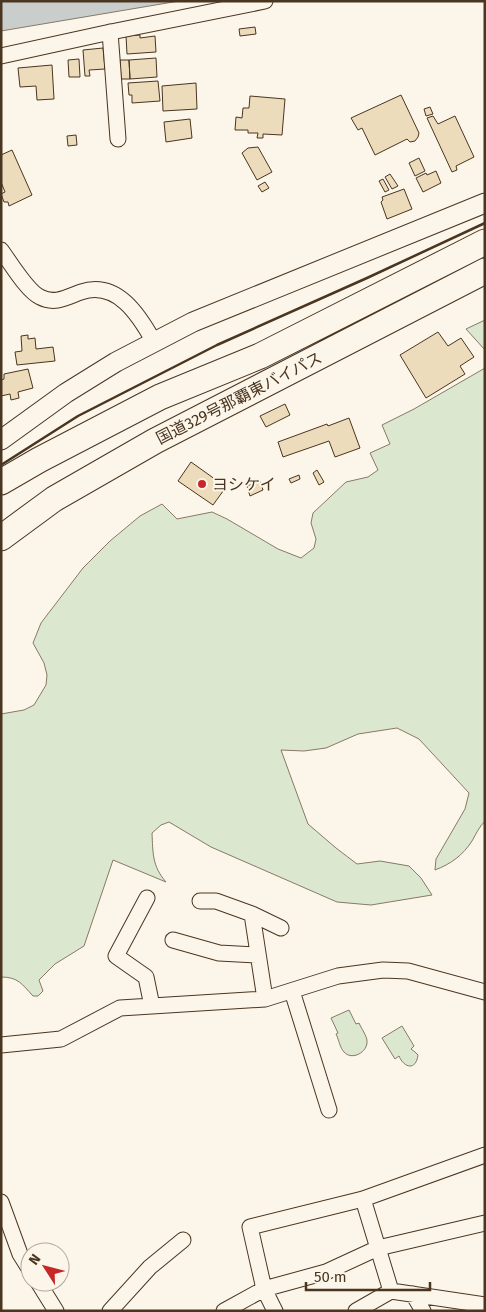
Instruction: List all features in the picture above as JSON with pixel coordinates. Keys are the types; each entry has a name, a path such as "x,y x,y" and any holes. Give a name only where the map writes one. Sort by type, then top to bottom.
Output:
{"highway":[{"name":"国道329号那覇東バイパス","path":"1,482 160,397 260,356 485,242"},
{"name":"国道329号那覇東バイパス","path":"1,538 54,499 155,441 485,271"}],"street":[{"path":"1,56 194,12 265,1"},
{"path":"110,32 118,139"},
{"path":"1,440 66,393 116,362 193,322 485,203"},
{"path":"1,250 30,290 40,298 53,301 82,292 96,290 111,293 126,302 138,315 154,342"},
{"path":"148,898 116,956 146,977 152,1006"},
{"path":"200,901 216,901 252,914 281,928"},
{"path":"252,914 265,999"},
{"path":"173,940 219,953 258,955"},
{"path":"1,1045 61,1039 120,1008 265,999 338,976 384,970 408,971 485,992"},
{"path":"292,991 329,1110"},
{"path":"275,1311 264,1289 250,1227 363,1199 485,1155"},
{"path":"363,1199 391,1291"},
{"path":"1,1202 20,1254"},
{"path":"224,1311 264,1289 326,1272 378,1248 485,1224"},
{"path":"110,1311 150,1267 183,1240"},
{"path":"356,1311 391,1291 485,1305"},
{"path":"43,1292 53,1310"},
{"path":"414,1294 423,1311"}],"green space":[{"path":"485,320 485,350 466,329"},
{"path":"485,368 485,821 461,855 435,870 436,859 465,809 469,793 419,739 397,728 358,734 326,748 304,751 281,750 308,824 357,864 380,861 409,866 421,878 432,895 371,905 337,902 211,847 169,822 161,825 152,833 156,865 166,882 113,860 84,946 55,964 39,980 43,991 38,996 33,996 16,980 1,977 1,714 24,710 34,705 46,685 47,675 44,663 33,643 41,623 83,568 110,541 140,516 162,504 177,519 212,512 278,549 301,558 314,548 316,539 311,523 313,513 346,482 368,477 378,470 370,453 390,444 382,425"},
{"path":"349,1010 356,1024 359,1023 367,1039 365,1049 359,1054 351,1056 347,1055 343,1050 331,1018"},
{"path":"402,1026 414,1046 411,1049 418,1055 415,1064 412,1066 404,1063 399,1056 395,1059 382,1038"}],"shaded area":[{"path":"1,1 179,1 1,31"}],"building":[{"path":"255,27 256,34 240,36 239,29"},
{"path":"140,35 140,38 155,36 156,52 127,54 126,36"},
{"path":"103,48 105,69 89,70 90,76 85,76 83,50"},
{"path":"156,58 157,77 130,79 129,60"},
{"path":"79,59 80,77 69,77 68,60"},
{"path":"120,60 129,60 130,79 121,79"},
{"path":"52,65 54,99 37,100 36,86 20,87 18,68"},
{"path":"158,81 160,101 132,103 132,95 129,95 128,83"},
{"path":"196,83 197,109 163,111 162,86"},
{"path":"401,95 419,133 418,137 415,141 410,142 407,139 375,155 362,128 358,130 351,118"},
{"path":"250,96 285,99 282,135 263,134 263,138 257,138 258,133 248,133 248,130 235,130 236,117 242,118 243,108 249,108"},
{"path":"430,107 433,114 426,116 424,109"},
{"path":"433,116 438,124 455,116 474,157 456,166 457,170 452,172 427,118"},
{"path":"190,119 192,138 166,142 164,122"},
{"path":"76,135 77,145 68,146 67,136"},
{"path":"258,147 272,172 257,180 242,153 248,148"},
{"path":"12,150 32,195 9,206 8,202 4,202 1,194 5,192 1,182 1,155"},
{"path":"419,158 425,171 415,176 409,163"},
{"path":"436,171 441,183 423,192 416,178"},
{"path":"390,174 398,186 392,189 385,177"},
{"path":"383,179 389,190 385,192 379,181"},
{"path":"265,182 269,188 262,192 258,186"},
{"path":"404,189 412,209 387,219 381,202 383,200 382,197"},
{"path":"438,332 448,346 461,338 474,357 460,366 465,374 426,398 400,355"},
{"path":"28,335 28,339 35,338 36,349 53,347 55,361 17,365 15,352 22,351 21,336"},
{"path":"28,369 33,388 18,392 19,398 11,400 10,394 1,396 1,380 4,379 4,374"},
{"path":"285,404 290,415 266,427 260,416"},
{"path":"349,418 360,448 335,457 329,441 283,457 278,442"},
{"name":"ヨシケイ","path":"191,462 226,487 213,505 178,481"},
{"path":"317,470 324,482 319,485 313,473"},
{"path":"299,475 300,479 291,483 289,479"},
{"path":"260,481 263,490 250,496 247,486"}],"wall":[{"path":"1,465 78,416 217,345 485,223"}],"place":[{"name":"ヨシケイ","path":"202,484"}]}
